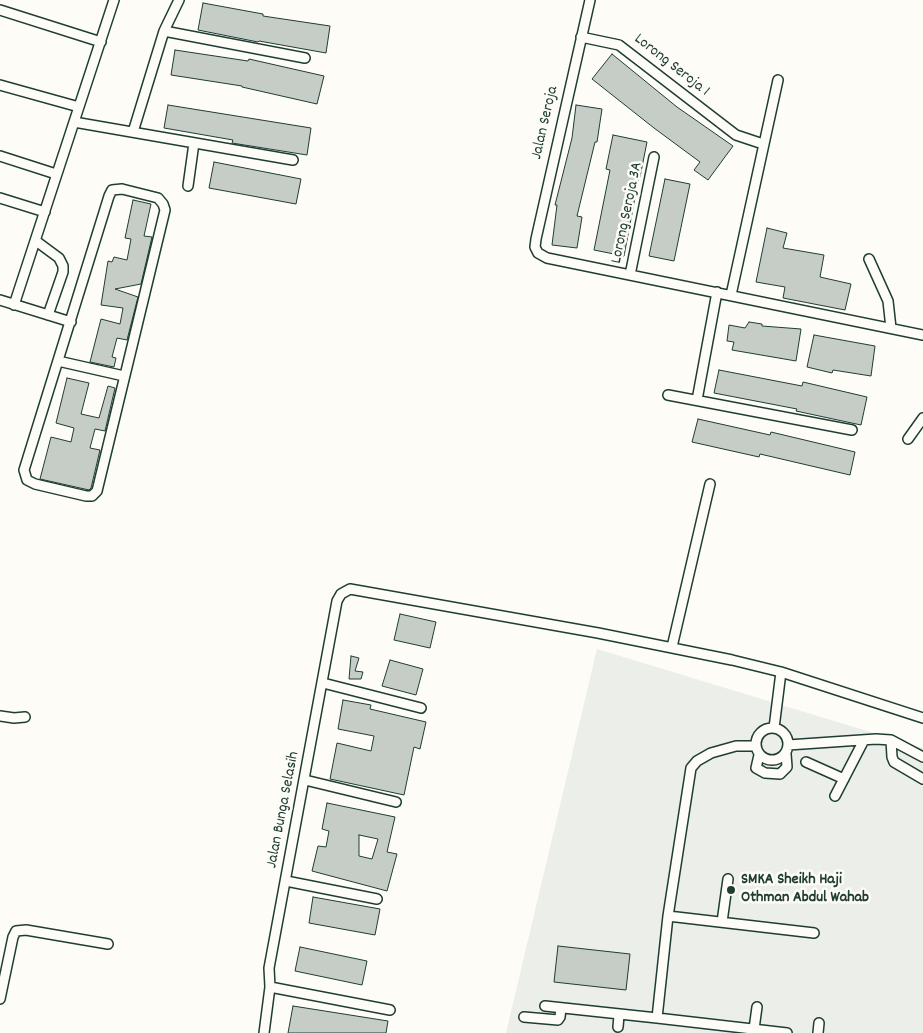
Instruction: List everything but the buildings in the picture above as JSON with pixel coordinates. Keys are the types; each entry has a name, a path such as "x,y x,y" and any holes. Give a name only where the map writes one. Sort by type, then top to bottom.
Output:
{"street":[{"path":"14,305 114,0"},
{"path":"133,132 164,32 179,0"},
{"name":"Jalan Seroja","path":"590,0 535,247 538,253 547,258 630,275"},
{"path":"0,10 100,42"},
{"path":"164,32 305,58"},
{"name":"Lorong Seroja 1","path":"581,37 618,45 736,135 763,144"},
{"path":"731,295 778,80"},
{"path":"0,85 79,107"},
{"path":"74,122 293,160"},
{"path":"188,186 194,143"},
{"path":"0,156 56,174"},
{"name":"Lorong Seroja 3A","path":"630,275 654,157"},
{"path":"122,189 158,198 165,210 96,491 92,496 35,484 27,480 24,470 58,361 112,190 122,189"},
{"path":"0,198 44,212"},
{"path":"36,241 59,258 63,266 63,272 48,315"},
{"path":"869,259 888,301 890,328"},
{"path":"630,275 923,335"},
{"path":"697,400 716,292"},
{"path":"0,300 71,322"},
{"path":"58,361 124,376"},
{"path":"668,395 852,430"},
{"path":"908,439 923,418"},
{"path":"710,484 672,647 781,672 923,718"},
{"name":"Jalan Bunga Selasih","path":"264,1033 270,988 269,968 337,601 341,594 350,589 672,647"},
{"path":"774,728 781,672"},
{"path":"323,682 421,708"},
{"path":"0,716 25,717"},
{"path":"766,728 782,731 787,737 787,767 780,774 765,773 756,768 759,755 755,746 760,732 766,728"},
{"path":"759,755 768,760 778,760 787,749 864,740 891,740 923,757"},
{"path":"835,796 864,740"},
{"path":"891,740 894,762 923,779"},
{"path":"657,1018 668,916 691,768 711,753 736,746 755,746"},
{"path":"806,762 844,779"},
{"path":"305,780 396,802"},
{"path":"722,922 728,879"},
{"path":"286,881 377,899"},
{"path":"668,916 814,933"},
{"path":"0,999 13,937 16,932 26,930 108,944"},
{"path":"270,988 390,1010"},
{"path":"545,1006 787,1033"},
{"path":"754,1029 757,1007"},
{"path":"524,1017 558,1020 561,1008"},
{"path":"618,1027 619,1015"},
{"path":"818,1033 819,1023"}],"shaded area":[{"name":"SMKA Sheikh Haji Othman Abdul Wahab","path":"597,649 923,748 923,1033 506,1033"}],"place":[{"name":"SMKA Sheikh Haji Othman Abdul Wahab","path":"731,890"}]}
